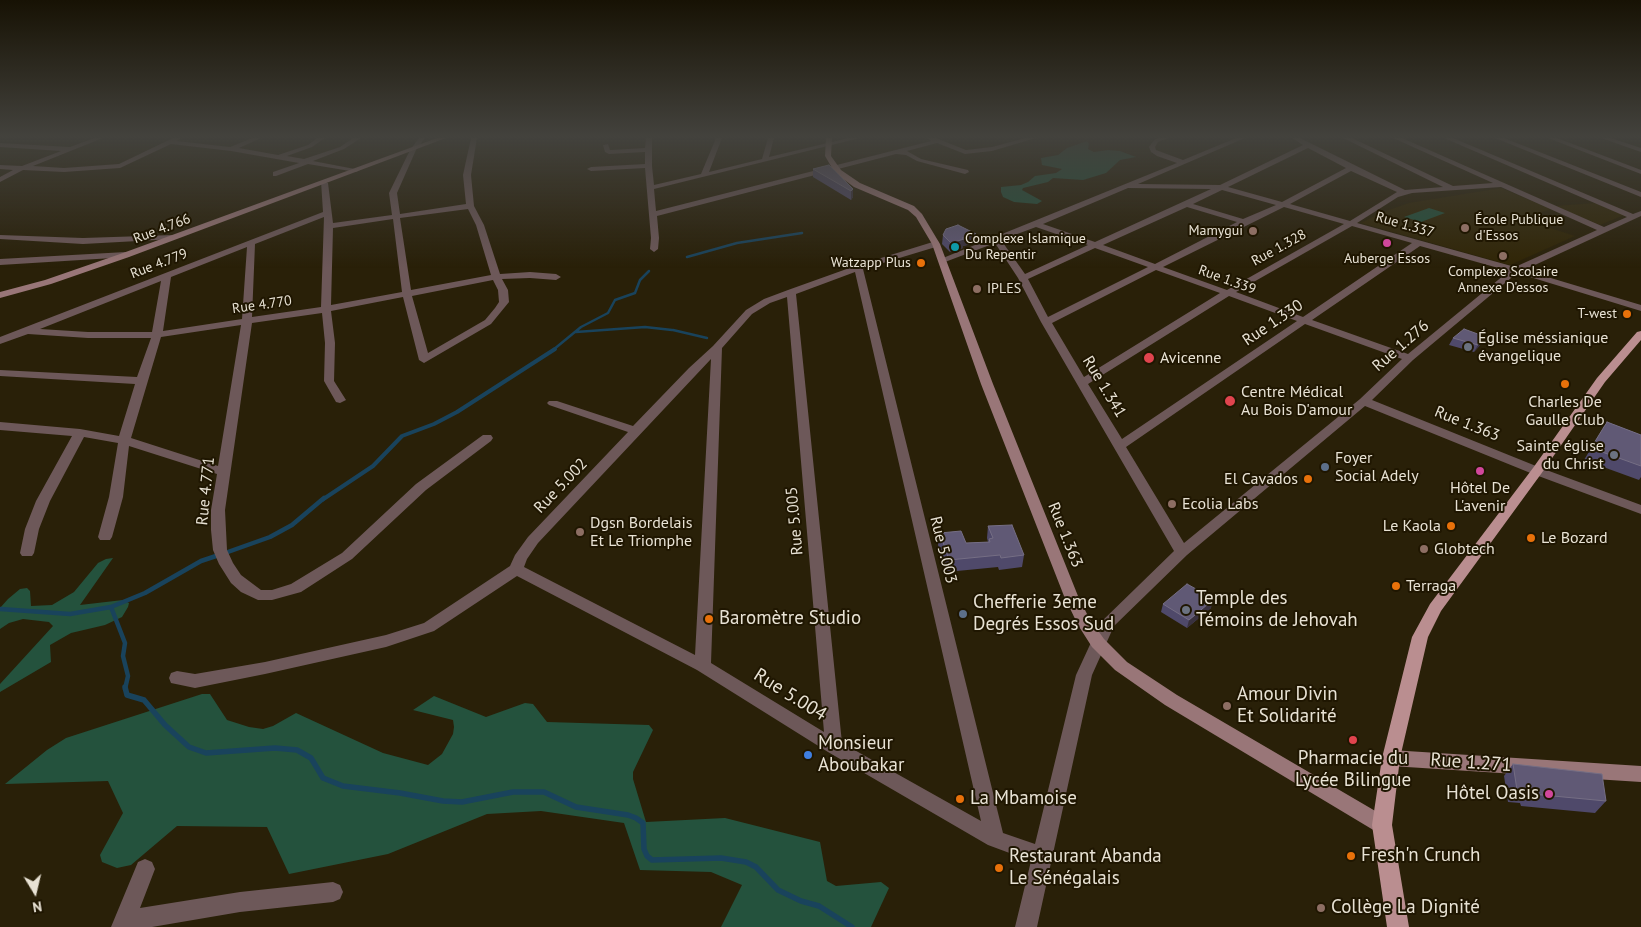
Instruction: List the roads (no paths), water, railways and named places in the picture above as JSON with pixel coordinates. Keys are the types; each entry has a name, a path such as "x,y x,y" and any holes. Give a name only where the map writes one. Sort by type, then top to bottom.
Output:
{"main road":[{"name":"Rue 4.766","path":"0,295 48,282 126,256 328,181"},
{"name":"Rue 1.363","path":"852,181 911,208 919,216 936,244 987,384 1071,596 1082,621 1098,643 1121,666 1163,696 1382,825"},
{"path":"1398,927 1382,825 1391,758 1420,637 1435,608 1537,471 1601,380 1641,334"},
{"name":"Rue 1.271","path":"1391,758 1641,774"}],"street":[{"path":"398,181 393,193 395,217 407,294 424,360 488,322 504,302 500,281 496,277 480,225 470,206 467,181"},
{"path":"650,181 654,214 654,249"},
{"path":"651,188 681,181"},
{"path":"654,214 779,181"},
{"path":"942,260 997,240 1141,181"},
{"path":"1023,278 1233,181"},
{"path":"1046,322 1326,181"},
{"path":"1379,181 1402,192"},
{"path":"1438,181 1452,188"},
{"path":"1494,181 1602,229"},
{"path":"1555,181 1637,214"},
{"path":"1608,181 1641,194"},
{"path":"324,183 329,226 326,309 330,342 329,381 340,400"},
{"name":"Rue 1.328","path":"1083,382 1226,294 1344,228 1395,195 1402,192 1502,185"},
{"name":"Rue 1.337","path":"1129,186 1221,187 1516,270 1641,308"},
{"path":"1186,204 1244,222"},
{"path":"329,226 470,206"},
{"name":"Rue 4.779","path":"0,341 327,213"},
{"name":"Rue 1.276","path":"1026,927 1084,674 1108,623 1182,552 1364,401 1409,358 1516,270 1637,214"},
{"name":"Rue 1.339","path":"1036,224 1226,294 1409,358"},
{"path":"0,237 83,241 174,237"},
{"name":"Rue 1.341","path":"997,240 1023,278 1046,322 1182,552"},
{"name":"Rue 4.771","path":"251,243 247,321 218,510 220,550 236,579 246,588 258,594 272,595 296,588 347,556 420,487 487,438"},
{"name":"Rue 1.330","path":"1120,446 1418,243"},
{"name":"Rue 5.002","path":"177,678 195,681 265,668 386,641 429,627 516,569 520,558 533,540 693,370 717,348 749,312 767,301 791,292 858,268 936,244"},
{"path":"0,262 126,256"},
{"name":"Rue 5.003","path":"858,268 995,839"},
{"path":"105,537 116,497 124,440 157,335 167,275"},
{"name":"Rue 4.770","path":"29,331 88,335 157,335 326,309 407,294 433,287 496,277 530,275 556,277"},
{"name":"Rue 5.005","path":"791,292 834,747"},
{"path":"703,666 717,348"},
{"path":"0,373 141,381"},
{"name":"Rue 1.363","path":"1364,401 1537,471 1641,510"},
{"path":"553,403 636,431"},
{"path":"0,426 80,433 124,440 224,472"},
{"path":"27,553 32,529 43,501 80,433"},
{"name":"Rue 5.004","path":"516,569 703,666 834,747 995,839 1042,856"},
{"path":"124,924 145,869"},
{"path":"124,924 240,902 334,892"}],"waterway":[{"path":"687,257 737,243 802,233"},
{"path":"553,350 581,327 608,313 615,300 635,293 640,280 649,271"},
{"path":"576,332 645,327 672,330"},
{"path":"673,330 707,338"},
{"path":"322,500 373,466 402,436 434,424 457,412 555,349"},
{"path":"225,553 270,537 292,525 324,498"},
{"path":"111,607 145,593 201,561 219,555"},
{"path":"0,609 70,614 111,607"},
{"path":"111,607 125,643 123,656 128,676 125,688"},
{"path":"125,688 127,695 144,700 165,725 189,747 206,753 275,748 297,750 311,758 323,778 343,786 400,793 443,801 462,802 513,792 544,792 576,807 628,815 636,818 643,823 644,849 647,856 652,860 721,858 746,862 756,867 778,890 801,901 819,906 852,927"}],"place":[{"name":"École Publique d'Essos","path":"1465,228"},
{"name":"Mamygui","path":"1253,231"},
{"name":"Auberge Essos","path":"1387,243"},
{"name":"Complexe Islamique Du Repentir","path":"955,247"},
{"name":"Complexe Scolaire Annexe D'essos","path":"1503,256"},
{"name":"Watzapp Plus","path":"921,263"},
{"name":"IPLES","path":"977,289"},
{"name":"T-west","path":"1627,314"},
{"name":"Église méssianique évangelique","path":"1468,347"},
{"name":"Avicenne","path":"1149,358"},
{"name":"Charles De Gaulle Club","path":"1565,384"},
{"name":"Centre Médical Au Bois D'amour","path":"1230,401"},
{"name":"Sainte église du Christ","path":"1614,455"},
{"name":"Foyer Social Adely","path":"1325,467"},
{"name":"Hôtel De L'avenir","path":"1480,471"},
{"name":"El Cavados","path":"1308,479"},
{"name":"Ecolia Labs","path":"1172,504"},
{"name":"Le Kaola","path":"1451,526"},
{"name":"Dgsn Bordelais Et Le Triomphe","path":"580,532"},
{"name":"Le Bozard","path":"1531,538"},
{"name":"Globtech","path":"1424,549"},
{"name":"Terraga","path":"1396,586"},
{"name":"Temple des Témoins de Jehovah","path":"1186,610"},
{"name":"Chefferie 3eme Degrés Essos Sud","path":"963,614"},
{"name":"Baromètre Studio","path":"709,619"},
{"name":"Amour Divin Et Solidarité","path":"1227,706"},
{"name":"Pharmacie du Lycée Bilingue","path":"1353,740"},
{"name":"Monsieur Aboubakar","path":"808,755"},
{"name":"Hôtel Oasis","path":"1549,794"},
{"name":"La Mbamoise","path":"960,799"},
{"name":"Fresh'n Crunch","path":"1351,856"},
{"name":"Restaurant Abanda Le Sénégalais","path":"999,868"},
{"name":"Collège La Dignité","path":"1321,908"}]}
